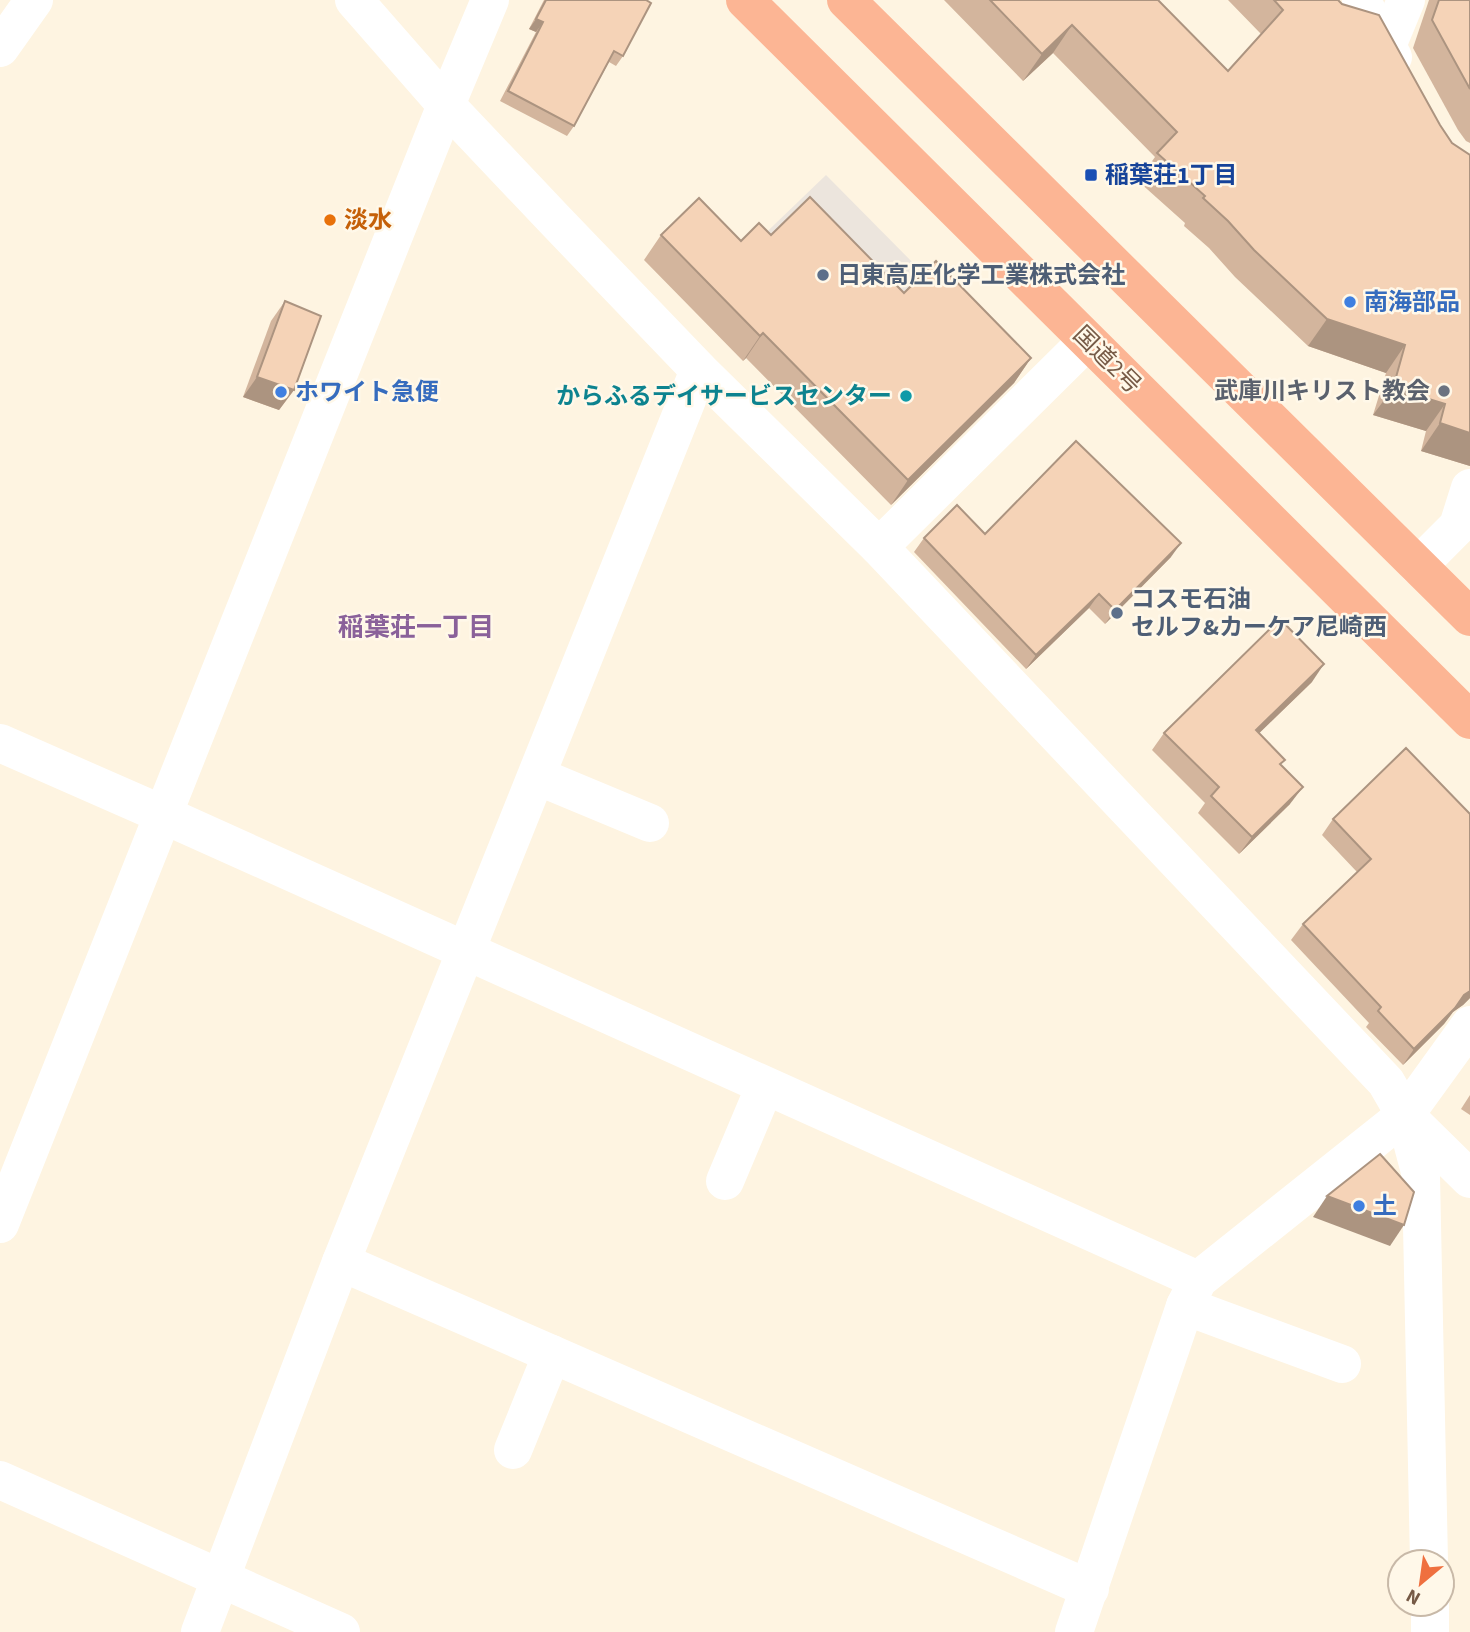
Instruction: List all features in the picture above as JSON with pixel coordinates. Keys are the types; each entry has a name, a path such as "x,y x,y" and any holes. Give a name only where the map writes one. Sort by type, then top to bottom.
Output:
{"highway":[{"name":"国道2号","path":"745,0 1470,720"},
{"path":"846,0 1470,617"}],"street":[{"path":"0,48 34,0"},
{"path":"354,0 446,105 699,370 879,547 1386,1082 1405,1115 1421,1176 1429,1548"},
{"path":"0,1224 446,105 491,0"},
{"path":"1361,0 1413,92"},
{"path":"1387,46 1406,0"},
{"path":"879,547 1087,341"},
{"path":"200,1632 341,1262 699,370"},
{"path":"1418,566 1458,526 1470,488"},
{"path":"0,743 765,1086 1342,1364"},
{"path":"537,776 650,823"},
{"path":"1074,1632 1191,1293 1405,1115 1470,1025"},
{"path":"725,1181 765,1086"},
{"path":"1405,1115 1470,1179"},
{"path":"341,1262 1090,1589"},
{"path":"513,1450 552,1354"},
{"path":"0,1480 341,1632"}],"shaded area":[{"path":"826,175 924,274 848,350 749,249"}],"building":[{"path":"546,0 646,0 651,3 623,56 614,51 574,126 508,91 543,22 536,19"},
{"path":"990,0 1158,0 1228,71 1283,10 1274,0 1338,0 1342,4 1379,15 1440,125 1452,143 1470,155 1470,433 1440,423 1445,404 1393,388 1405,345 1327,319 1254,250 1203,198 1205,196 1157,153 1177,132 1072,25 1042,54"},
{"path":"1439,0 1470,0 1470,89 1432,20"},
{"path":"810,197 904,293 936,261 1031,358 908,480 763,333 760,336 661,235 699,198 741,241 759,223 771,235"},
{"path":"285,301 321,316 294,390 257,377"},
{"path":"1076,441 1181,543 1115,610 1099,594 1036,655 924,538 957,505 985,534"},
{"path":"1280,619 1324,664 1256,730 1285,760 1280,764 1303,787 1252,837 1211,796 1219,787 1164,733"},
{"path":"1406,748 1470,814 1470,991 1414,1049 1378,1011 1381,1007 1303,924 1371,859 1333,819"},
{"path":"1380,1154 1414,1192 1404,1225 1327,1196"}],"place":[{"name":"稲葉荘1丁目","path":"1091,175"},
{"name":"淡水","path":"330,220"},
{"name":"日東高圧化学工業株式会社","path":"823,275"},
{"name":"南海部品","path":"1350,302"},
{"name":"武庫川キリスト教会","path":"1444,391"},
{"name":"ホワイト急便","path":"281,392"},
{"name":"からふるデイサービスセンター","path":"906,396"},
{"name":"コスモ石油 セルフ&カーケア尼崎西","path":"1117,613"},
{"name":"土","path":"1359,1206"}],"district":[{"name":"稲葉荘一丁目","path":"416,627"}]}
